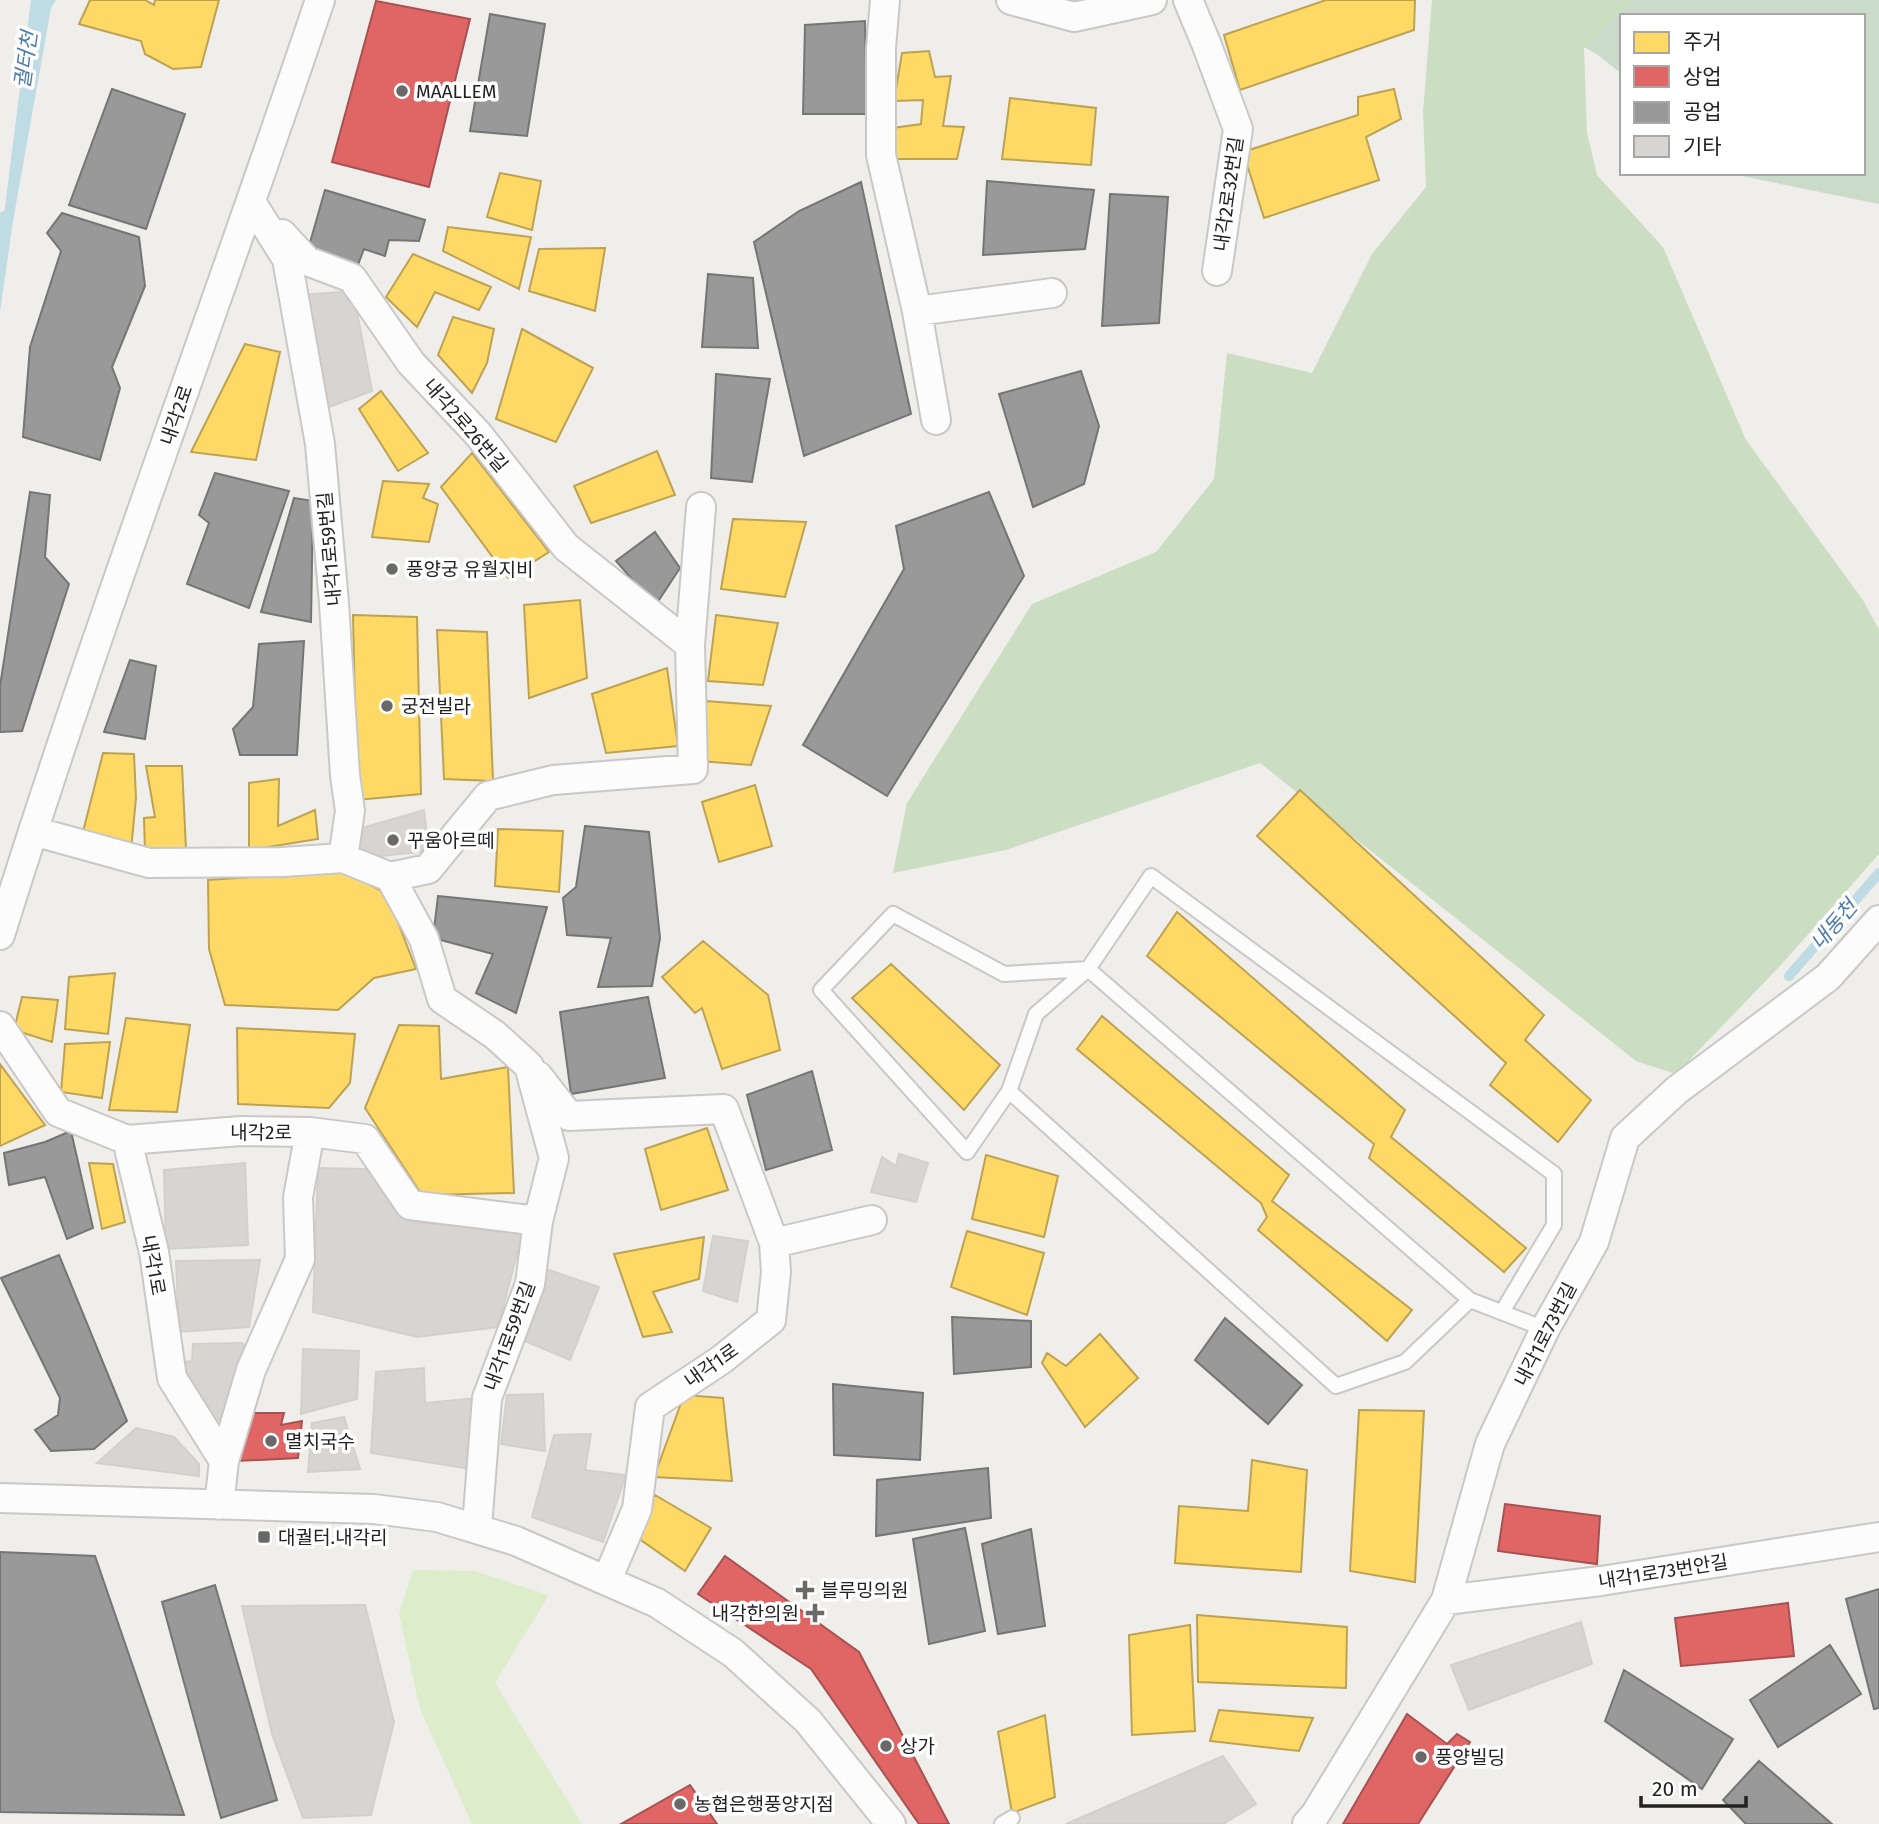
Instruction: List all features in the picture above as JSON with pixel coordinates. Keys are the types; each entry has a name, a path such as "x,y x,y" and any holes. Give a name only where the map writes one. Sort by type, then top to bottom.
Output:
{"street":[{"name":"내각2로","path":"0,935 11,861 33,831 320,0"},
{"path":"885,0 881,48 881,155 917,312 936,420"},
{"path":"1011,0 1074,17 1152,0"},
{"name":"내각2로32번길","path":"1188,0 1238,129 1217,271"},
{"name":"내각2로26번길","path":"251,202 307,261 352,278 411,363 478,434 566,547 690,645"},
{"name":"내각1로59번길","path":"251,202 287,259 320,444 349,811 343,858"},
{"path":"917,312 1052,293"},
{"path":"33,831 149,863 282,862 343,858 390,877 428,869 488,796 553,780 693,769 690,645 701,507"},
{"path":"390,877 424,939 442,999 495,1035 529,1066 569,1116 724,1109 774,1243 872,1220"},
{"name":"내각1로73번길","path":"1307,1824 1446,1600 1490,1444 1545,1329 1594,1242 1625,1138 1677,1090 1828,977 1879,919"},
{"name":"내각2로","path":"0,1026 58,1112 127,1140 242,1131 310,1132 365,1139 410,1205 538,1221"},
{"name":"내각1로59번길","path":"477,1527 487,1398 530,1284 538,1221 554,1158 529,1066"},
{"path":"219,1505 224,1461 251,1370 300,1259 298,1197 310,1132"},
{"name":"내각1로","path":"127,1140 154,1252 172,1378 224,1461"},
{"name":"내각1로","path":"607,1580 637,1509 650,1407 722,1360 771,1320 776,1272 774,1243"},
{"path":"0,1498 374,1509 438,1517 516,1541 657,1603 733,1653 808,1721 891,1824"},
{"name":"내각1로73번안길","path":"1446,1600 1601,1581 1879,1537"}],"lane":[{"path":"1502,1312 1554,1225 1553,1174 1151,877 1088,969 1036,1014 1009,1091 967,1152 821,990 893,914 1004,974 1088,969 1470,1300 1545,1329"},
{"path":"1009,1091 1336,1386 1405,1362 1470,1300"}],"green space":[{"path":"1432,0 1633,0 1584,48 1587,133 1597,175 1663,247 1746,440 1863,600 1879,630 1879,854 1781,965 1676,1074 1636,1061 1260,763 1006,850 893,873 907,803 1032,604 1156,552 1214,479 1227,353 1312,373 1372,254 1426,187 1423,112"},
{"path":"1633,0 1879,0 1879,204 1737,175 1865,175 1865,14 1620,14 1620,72 1584,47"},
{"path":"413,1570 475,1571 549,1595 495,1683 582,1824 472,1824 420,1709 399,1614"}],"water":[{"path":"31,0 56,0 51,8 13,221 0,312 0,247"}],"building: 주거":[{"path":"90,0 145,0 154,5 155,0 219,0 201,67 173,69 145,54 141,41 79,24"},
{"path":"1326,0 1415,0 1414,30 1240,90 1224,35"},
{"path":"929,51 935,77 951,76 943,126 964,127 957,159 891,159 893,128 921,124 923,100 894,101 902,53"},
{"path":"1394,89 1401,119 1366,137 1379,180 1264,218 1243,152 1358,115 1358,97"},
{"path":"1010,98 1096,108 1091,165 1002,159"},
{"path":"500,173 541,181 532,230 487,217"},
{"path":"448,227 531,237 519,289 443,251"},
{"path":"605,248 595,311 529,291 539,249"},
{"path":"413,254 491,287 479,310 435,292 417,327 386,297"},
{"path":"453,317 494,329 487,363 472,393 438,355"},
{"path":"522,329 593,368 556,442 496,419"},
{"path":"245,344 280,352 256,460 191,452"},
{"path":"381,391 428,453 398,471 359,409"},
{"path":"657,451 675,495 591,523 574,486"},
{"path":"472,453 549,552 508,578 441,487"},
{"path":"383,481 429,484 423,498 438,504 429,542 372,537"},
{"path":"733,519 806,522 785,597 721,589"},
{"path":"580,600 587,678 529,698 524,605"},
{"name":"궁전빌라","path":"353,615 417,617 421,794 357,800"},
{"path":"716,615 778,623 763,685 708,681"},
{"path":"437,630 487,632 493,781 444,779"},
{"path":"667,668 678,746 606,753 592,694"},
{"path":"706,701 771,706 751,765 699,761"},
{"path":"103,753 134,754 136,798 131,850 83,832"},
{"path":"146,766 182,766 186,849 145,852 144,818 155,817"},
{"path":"279,779 278,826 315,810 318,839 249,850 249,783"},
{"path":"755,785 772,846 719,862 702,802"},
{"path":"1300,790 1544,1015 1525,1040 1591,1100 1558,1142 1490,1085 1506,1063 1257,836"},
{"path":"498,829 563,831 559,892 495,886"},
{"path":"345,871 387,894 416,969 374,978 338,1010 225,1005 209,949 208,880"},
{"path":"1177,912 1405,1110 1391,1137 1526,1248 1504,1272 1369,1158 1374,1144 1147,956"},
{"path":"703,941 768,995 780,1050 722,1069 702,1008 695,1013 662,977"},
{"path":"891,964 1000,1065 964,1110 852,998"},
{"path":"115,973 108,1034 65,1029 69,977"},
{"path":"22,997 58,1000 52,1042 14,1030"},
{"path":"1102,1016 1289,1175 1272,1201 1412,1310 1387,1341 1258,1230 1267,1217 1261,1203 1077,1049"},
{"path":"126,1018 190,1025 177,1112 109,1110"},
{"path":"399,1025 439,1026 441,1079 508,1067 514,1193 422,1195 365,1108"},
{"path":"237,1028 355,1034 350,1083 329,1108 238,1104"},
{"path":"110,1042 102,1098 61,1092 65,1044"},
{"path":"0,1064 45,1125 0,1146"},
{"path":"707,1128 728,1190 661,1210 645,1149"},
{"path":"986,1155 1058,1176 1044,1237 972,1219"},
{"path":"89,1163 113,1164 125,1222 102,1229"},
{"path":"967,1231 1044,1253 1027,1315 951,1287"},
{"path":"704,1237 699,1279 653,1292 672,1332 643,1337 614,1254"},
{"path":"1100,1334 1138,1378 1085,1427 1042,1363 1047,1353 1066,1366"},
{"path":"684,1395 723,1398 732,1481 654,1477"},
{"path":"1359,1410 1424,1411 1415,1582 1350,1571"},
{"path":"1252,1460 1307,1470 1301,1572 1175,1563 1179,1506 1248,1511"},
{"path":"655,1495 711,1528 685,1571 628,1531"},
{"path":"1197,1615 1347,1627 1346,1688 1198,1682"},
{"path":"1190,1625 1195,1731 1132,1735 1129,1635"},
{"path":"1219,1710 1313,1718 1299,1751 1210,1741"},
{"path":"1045,1715 1055,1797 1012,1813 998,1732"}],"building: 상업":[{"name":"MAALLEM","path":"376,1 470,19 429,187 332,162"},
{"name":"멸치국수","path":"247,1413 284,1413 281,1425 302,1421 298,1458 237,1461"},
{"path":"1505,1504 1600,1516 1597,1564 1498,1551"},
{"name":"상가","path":"725,1556 859,1652 949,1824 919,1824 811,1669 698,1594"},
{"path":"1788,1603 1794,1656 1681,1666 1675,1618"},
{"name":"풍양빌딩","path":"1407,1714 1447,1744 1457,1734 1470,1742 1418,1824 1343,1824"},
{"name":"농협은행풍양지점","path":"690,1785 717,1824 621,1824"}],"building: 공업":[{"path":"490,14 545,24 527,136 470,131"},
{"path":"865,21 867,114 803,114 805,25"},
{"path":"112,89 185,114 146,229 69,205"},
{"path":"987,181 1094,190 1085,249 983,255"},
{"path":"861,182 911,414 804,456 754,242 799,211"},
{"path":"325,190 425,220 419,241 389,240 385,256 364,249 356,270 307,253"},
{"path":"1110,194 1168,197 1159,323 1102,326"},
{"path":"62,213 139,237 145,286 112,367 120,388 100,460 23,437 30,347 61,251 47,233"},
{"path":"708,274 753,278 758,348 702,347"},
{"path":"1081,371 1099,426 1084,484 1033,507 999,394"},
{"path":"716,374 770,379 752,482 711,478"},
{"path":"215,473 289,491 249,608 187,584 209,523 199,515"},
{"path":"30,492 50,495 45,557 69,584 22,731 0,732 0,686"},
{"path":"989,492 1024,576 887,796 803,745 904,569 896,526"},
{"path":"294,498 313,501 311,622 261,612"},
{"path":"655,532 680,568 655,606 616,561"},
{"path":"304,641 297,755 240,755 233,729 253,707 259,644"},
{"path":"130,660 156,666 145,739 104,732"},
{"path":"585,826 649,832 660,938 652,986 598,987 611,938 567,935 563,898 576,887"},
{"path":"438,896 547,907 516,1013 476,993 493,954 433,938"},
{"path":"648,997 665,1078 571,1094 560,1012"},
{"path":"812,1071 832,1150 766,1170 747,1095"},
{"path":"71,1131 93,1228 67,1239 45,1177 9,1185 4,1153 45,1142"},
{"path":"59,1255 127,1421 94,1449 51,1451 35,1430 58,1415 60,1398 1,1278"},
{"path":"952,1317 1031,1321 1031,1367 954,1374"},
{"path":"1225,1318 1302,1385 1268,1424 1195,1360"},
{"path":"833,1384 923,1393 920,1460 834,1455"},
{"path":"988,1468 991,1518 876,1536 877,1480"},
{"path":"965,1528 985,1631 929,1644 913,1539"},
{"path":"1031,1529 1045,1626 998,1634 982,1544"},
{"path":"0,1552 95,1556 184,1815 0,1812"},
{"path":"215,1585 277,1800 221,1818 162,1602"},
{"path":"1879,1589 1879,1708 1874,1709 1846,1599"},
{"path":"1830,1645 1861,1694 1778,1747 1750,1700"},
{"path":"1624,1670 1733,1739 1702,1789 1605,1721"},
{"path":"1759,1761 1832,1824 1746,1824 1723,1800"}],"building: 기타":[{"path":"353,291 372,391 321,410 302,295"},
{"name":"꾸움아르떼","path":"424,810 429,851 362,858 355,830"},
{"path":"899,1154 928,1163 916,1202 871,1192 882,1157 896,1166"},
{"path":"245,1163 248,1245 166,1249 164,1170"},
{"path":"318,1168 366,1169 415,1222 523,1231 498,1327 417,1337 313,1312"},
{"path":"713,1236 748,1241 737,1302 703,1291"},
{"path":"260,1260 249,1327 179,1332 176,1261"},
{"path":"546,1269 599,1287 570,1360 522,1340"},
{"path":"241,1343 249,1347 228,1418 207,1422 175,1363 192,1361 193,1344"},
{"path":"303,1349 359,1351 357,1399 301,1414"},
{"path":"424,1368 425,1403 476,1398 471,1469 371,1453 376,1372"},
{"path":"543,1394 545,1451 501,1444 507,1395"},
{"path":"344,1417 360,1469 308,1472 312,1423"},
{"path":"136,1428 174,1437 199,1464 199,1476 97,1463"},
{"path":"591,1434 585,1470 626,1475 603,1542 532,1517 554,1435"},
{"path":"365,1605 394,1722 371,1815 303,1818 272,1734 242,1606"},
{"path":"1581,1622 1592,1664 1469,1710 1451,1665"},
{"path":"1223,1756 1256,1804 1223,1824 1066,1824"}],"waterway":[{"name":"궐터천","path":"0,247 4,216"},
{"name":"내동천","path":"1789,976 1879,873"}],"place":[{"name":"MAALLEM","path":"402,91"},
{"name":"풍양궁 유월지비","path":"392,569"},
{"name":"궁전빌라","path":"387,706"},
{"name":"꾸움아르떼","path":"393,840"},
{"name":"멸치국수","path":"271,1441"},
{"name":"대궐터.내각리","path":"264,1537"},
{"name":"블루밍의원","path":"805,1590"},
{"name":"내각한의원","path":"815,1613"},
{"name":"상가","path":"886,1746"},
{"name":"풍양빌딩","path":"1421,1757"},
{"name":"농협은행풍양지점","path":"680,1804"}]}
